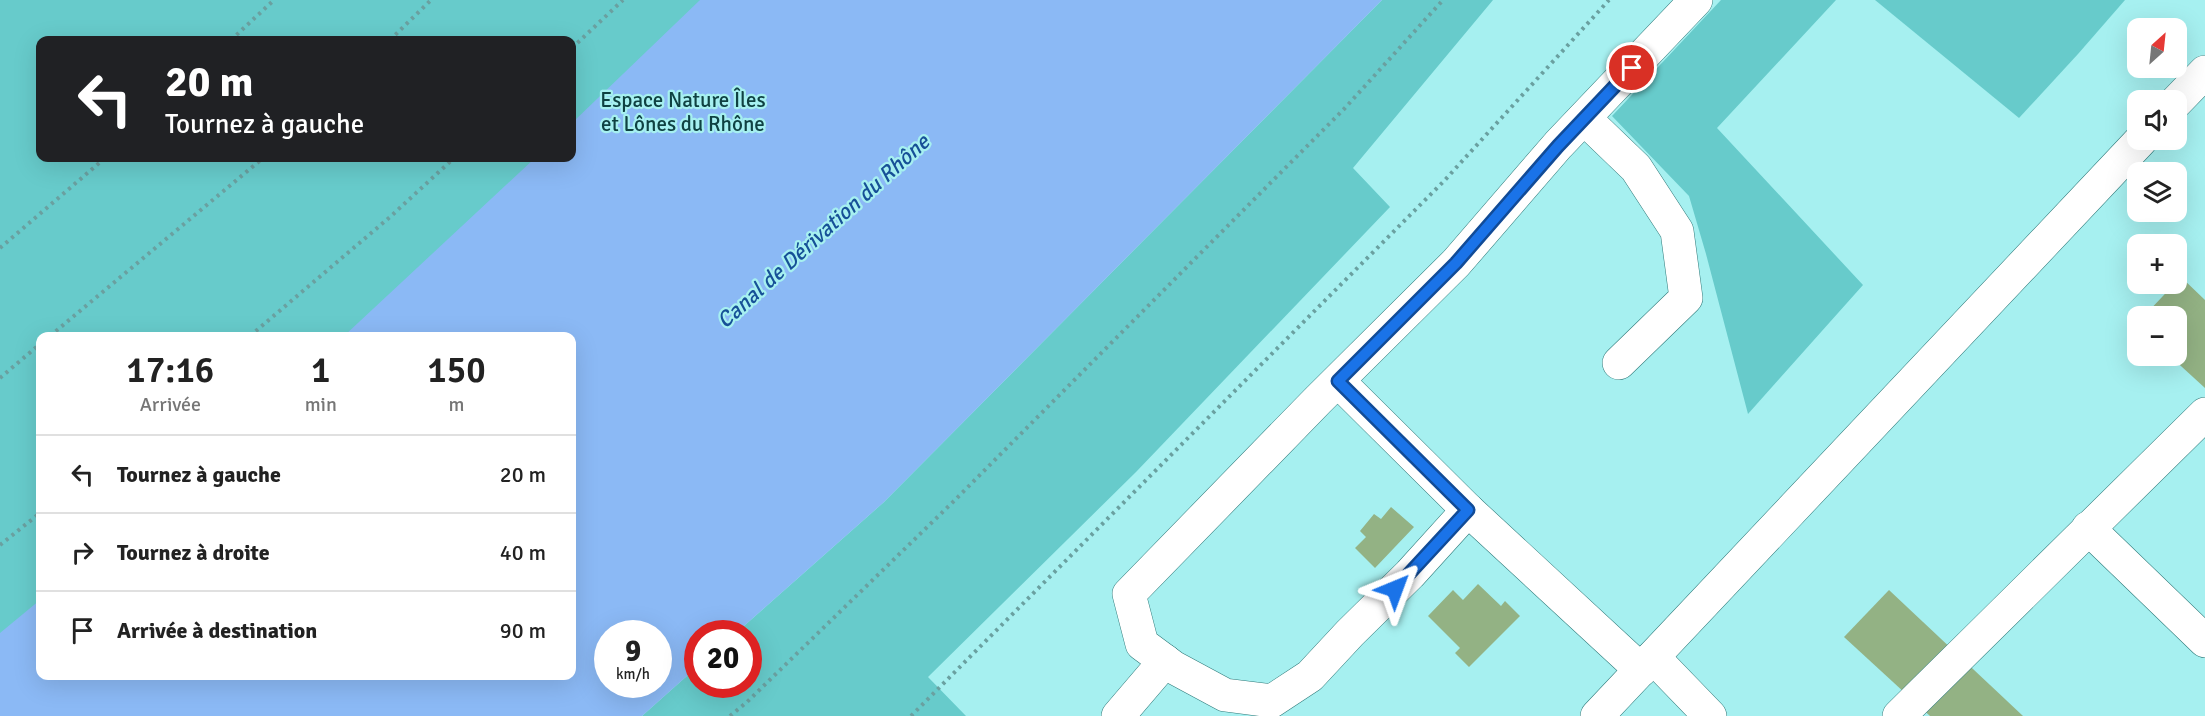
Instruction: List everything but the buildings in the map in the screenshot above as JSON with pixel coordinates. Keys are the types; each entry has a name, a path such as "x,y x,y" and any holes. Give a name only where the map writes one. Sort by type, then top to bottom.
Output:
{"street":[{"path":"1468,510 1410,574 1310,676 1272,701 1225,695 1173,667 1142,644 1129,594 1456,263 1584,118 1696,0"},
{"path":"2187,91 2205,72"},
{"path":"1584,118 1636,168 1677,231 1686,298 1619,363"},
{"path":"1597,716 2132,150"},
{"path":"1338,381 1468,510 1710,716"},
{"path":"1899,716 2205,414"},
{"path":"2088,528 2205,641"},
{"path":"1118,716 1165,661"}],"path":[{"path":"235,36 274,0"},
{"path":"394,36 431,0"},
{"path":"576,44 623,0"},
{"path":"730,716 971,484 1345,108 1443,0"},
{"path":"911,716 1444,181 1609,0"},
{"path":"0,248 100,162"},
{"path":"55,332 257,162"},
{"path":"254,332 390,217 450,162"},
{"path":"0,378 36,347"},
{"path":"0,545 36,516"}],"green space":[{"name":"Espace Nature Îles et Lônes du Rhône","path":"0,0 973,0 576,333 36,332 36,680 56,680 174,716 0,716"},
{"path":"1382,0 1493,0 1353,168 1390,207 1136,472 928,677 966,716 642,716 662,698 672,698 672,689 684,679 684,698 762,698 762,620 751,620 884,502"},
{"path":"1721,0 1836,0 1717,128 1863,285 1748,414 1689,196 1612,116"},
{"path":"1875,0 2125,0 2019,118"}],"water":[{"name":"Canal de Dérivation du Rhône","path":"700,0 1382,0 884,502 751,620 684,620 684,679 672,689 672,620 594,620 594,698 662,698 642,716 0,716 0,633 36,603 36,680 576,680 576,332 348,332 531,162 576,162 576,119"}],"route":[{"path":"1395,589 1468,510 1338,381 1456,263 1558,146 1632,68"}]}
